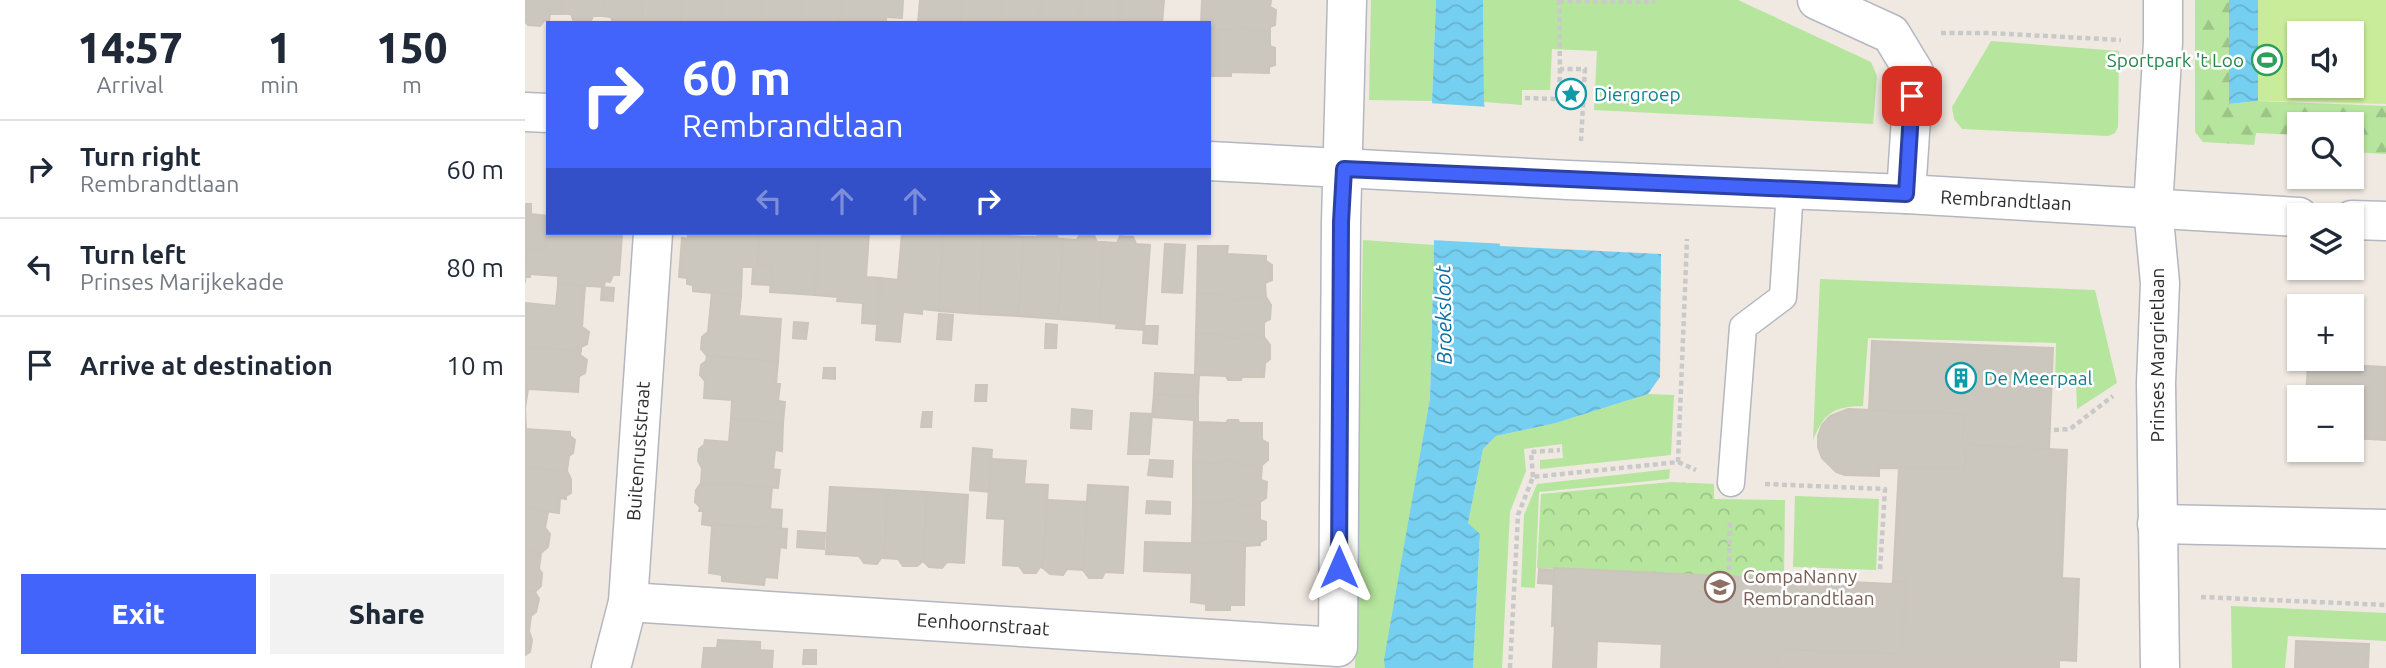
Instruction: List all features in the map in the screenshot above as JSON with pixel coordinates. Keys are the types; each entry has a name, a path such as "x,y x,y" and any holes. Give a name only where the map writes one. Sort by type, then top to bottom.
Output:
{"street":[{"path":"1344,169 1347,0"},
{"path":"1817,0 1891,34 1914,72 1906,194"},
{"name":"Prinses Margrietlaan","path":"2160,668 2156,383 2160,283 2154,208 2163,0"},
{"path":"525,111 546,113"},
{"name":"Rembrandtlaan","path":"1211,161 1906,194 2287,216"},
{"name":"Eenhoornstraat","path":"628,602 1338,647 1341,235 1344,169"},
{"path":"2364,221 2386,222"},
{"name":"Buitenruststraat","path":"611,668 628,602 653,235"},
{"path":"2157,524 2386,529"}],"lane":[{"path":"1731,483 1743,327 1783,298 1790,190"}],"path":[{"path":"1525,98 1559,99 1559,1 1654,0"},
{"path":"1891,34 1989,33 2163,42"},
{"path":"1560,69 1585,69 1582,113"},
{"path":"1678,462 1687,239"},
{"path":"2054,430 2070,429 2128,385 2156,383"},
{"path":"1510,668 1518,515 1533,477 1531,452 1560,450"},
{"path":"1533,477 1678,462 1731,483"},
{"path":"1789,485 1885,489 1880,570"},
{"path":"1729,570 1731,511"},
{"path":"2158,595 2386,605"}],"green space":[{"path":"1371,0 1436,0 1432,101 1369,100"},
{"path":"1483,0 1738,0 1871,62 1877,76 1873,124 1594,110 1597,51 1552,49 1550,90 1522,90 1522,105 1484,102"},
{"path":"2195,0 2229,0 2229,104 2258,101 2386,106 2386,154 2364,153 2364,112 2287,112 2287,134 2256,133 2254,145 2203,142 2195,132"},
{"name":"Sportpark 't Loo","path":"2236,0 2386,0 2386,104 2235,100"},
{"path":"1991,41 2119,51 2118,127 2115,133 2108,136 1962,129 1954,119 1952,107"},
{"path":"1363,240 1434,245 1430,398 1385,668 1355,668"},
{"path":"1820,279 2095,290 2117,383 2077,409 2076,379 2055,380 2056,343 1868,338 1863,406 1844,408 1831,413 1813,440"},
{"path":"1648,394 1674,395 1671,455 1540,469 1540,460 1563,458 1562,444 1524,449 1526,471 1510,512 1502,668 1473,668 1480,535 1468,523 1483,449 1496,436 1556,423"},
{"path":"1670,469 1669,479 1539,492 1535,588 1521,587 1524,515 1537,484"},
{"path":"1671,482 1714,484 1714,499 1785,500 1784,579 1537,568 1541,494"},
{"path":"1795,496 1879,499 1876,570 1793,567"},
{"path":"2231,606 2386,613 2386,641 2288,636 2285,668 2232,668"}],"water":[{"name":"Broeksloot","path":"1436,0 1483,0 1484,102 1500,246 1661,254 1660,377 1648,394 1556,423 1496,436 1483,449 1468,523 1480,534 1473,668 1385,668 1384,660 1430,398 1434,245 1432,101"},
{"path":"2229,0 2258,0 2258,101 2229,104"}],"pier":[{"path":"1428,103 1488,107 1503,243 1564,247 1430,240"}],"building":[{"path":"525,0 563,0 562,14 550,14 549,21 545,20 540,26 528,25 525,21"},
{"path":"563,0 603,0 603,16 593,16 591,21 574,21 571,14 562,14"},
{"path":"603,0 643,0 642,20 612,21 611,17 603,16"},
{"path":"643,0 682,0 681,21 642,20"},
{"path":"682,0 722,0 720,21 681,21"},
{"path":"722,0 762,0 760,21 720,21"},
{"path":"762,0 802,0 800,21 760,21"},
{"path":"802,0 842,0 840,21 800,21"},
{"path":"842,0 903,0 902,18 886,17 886,21 840,21"},
{"path":"920,0 962,0 961,21 918,21"},
{"path":"962,0 1002,0 1000,21 961,21"},
{"path":"1002,0 1041,0 1040,21 1000,21"},
{"path":"1041,0 1081,0 1080,21 1040,21"},
{"path":"1081,0 1121,0 1119,21 1080,21"},
{"path":"1121,0 1164,0 1162,21 1119,21"},
{"path":"1202,0 1271,0 1270,7 1276,10 1275,25 1270,27 1270,31 1248,31 1246,27 1235,26 1234,30 1211,29 1211,21 1201,21"},
{"path":"1235,26 1246,27 1248,31 1270,31 1270,46 1275,48 1275,65 1269,67 1269,73 1231,72 1231,76 1211,76 1211,29 1234,30"},
{"path":"525,204 531,204 531,214 546,216 546,235 545,250 527,248 525,283"},
{"path":"546,235 622,235 619,275 613,275 610,282 605,281 604,287 558,284 558,276 530,274 530,277 525,277 527,248 545,250"},
{"path":"688,235 760,235 757,265 772,266 770,285 752,284 753,267 742,267 741,296 693,291 693,285 687,284 687,278 679,277 682,238 688,239"},
{"path":"760,235 819,235 815,295 770,292 772,266 757,265"},
{"path":"819,235 869,235 866,277 881,278 878,324 862,323 863,303 837,301 838,297 815,295"},
{"path":"902,235 943,235 939,311 922,309 922,314 903,312 900,342 876,340 881,278 898,280"},
{"path":"943,235 984,235 979,314 939,311"},
{"path":"984,235 1024,237 1018,316 979,314"},
{"path":"1056,235 1058,239 1063,239 1058,319 1018,316 1024,237"},
{"path":"1080,235 1094,235 1097,242 1104,242 1099,322 1058,319 1063,239 1077,240"},
{"path":"1120,236 1133,237 1136,244 1150,245 1144,330 1116,328 1117,324 1099,322 1104,242 1117,243"},
{"path":"1165,244 1185,245 1182,293 1162,292"},
{"path":"1198,246 1228,246 1227,254 1266,256 1266,261 1272,265 1272,280 1265,283 1266,297 1243,296 1240,300 1230,299 1226,295 1197,293"},
{"path":"558,284 585,286 582,327 589,332 587,344 581,347 581,351 525,347 525,303 556,306"},
{"path":"602,287 614,288 613,301 601,300"},
{"path":"712,292 741,296 739,316 781,319 778,362 707,356 701,349 702,337 708,332"},
{"path":"1197,293 1226,295 1230,299 1240,300 1243,296 1266,297 1271,305 1270,319 1264,322 1264,337 1242,335 1240,339 1196,333"},
{"path":"939,314 953,315 951,340 937,339"},
{"path":"794,322 808,323 806,339 793,338"},
{"path":"1046,324 1057,325 1056,348 1045,348"},
{"path":"1144,326 1158,326 1157,344 1143,343"},
{"path":"1196,333 1240,339 1242,335 1264,337 1270,345 1270,359 1265,363 1264,377 1228,380 1226,376 1199,375 1198,397 1154,394 1155,373 1195,375"},
{"name":"De Meerpaal","path":"1872,341 2053,348 2049,449 1966,445 1966,450 1962,450 1964,414 1869,410"},
{"path":"525,347 581,351 580,355 587,360 585,373 579,376 578,392 528,389 525,408"},
{"path":"707,356 778,362 776,384 780,384 778,401 785,402 783,423 731,419 732,400 704,398 705,381 700,375 701,365"},
{"path":"2364,366 2386,367 2386,440 2364,439 2364,385 2307,385 2308,371 2364,371"},
{"path":"824,368 835,368 835,379 823,378"},
{"path":"976,385 987,385 986,401 975,401"},
{"path":"1154,394 1198,397 1198,422 1226,423 1228,420 1238,420 1239,423 1262,423 1262,440 1268,443 1268,460 1262,465 1239,464 1226,460 1223,464 1193,462 1194,420 1152,417"},
{"path":"525,408 526,429 570,432 570,436 575,440 567,471 525,468"},
{"path":"1072,409 1092,411 1091,429 1071,428"},
{"path":"1848,409 1964,414 1962,450 1966,450 1965,469 1879,468 1879,476 1845,475 1836,472 1822,458 1818,436 1822,425 1830,416"},
{"path":"923,412 932,412 931,427 921,427"},
{"path":"1131,413 1152,414 1149,454 1128,454"},
{"path":"731,419 783,423 782,451 775,450 773,469 780,470 778,488 701,483 699,449 705,440 729,442"},
{"path":"1966,445 2067,450 2062,578 2079,579 2076,661 2059,660 2059,668 1778,668 1778,649 1902,654 1906,582 1893,581 1899,467 1965,469"},
{"path":"973,448 992,450 989,492 970,490"},
{"path":"991,459 1026,461 1024,484 1048,485 1043,568 1040,567 1036,573 1024,573 1019,566 1003,565 1005,519 987,518"},
{"path":"1150,460 1173,461 1172,477 1148,475"},
{"path":"1226,460 1239,464 1262,465 1261,480 1267,482 1266,498 1260,505 1238,504 1235,500 1225,500 1222,504 1193,503 1193,462 1223,464"},
{"path":"525,468 567,471 571,479 571,493 566,499 560,498 559,513 525,508"},
{"path":"701,483 772,487 770,509 782,510 781,529 702,524 703,511 699,511 700,507 695,502 696,490"},
{"path":"1088,485 1128,487 1123,573 1105,572 1102,578 1089,578 1083,570"},
{"path":"830,487 888,490 884,558 877,564 864,563 859,556 826,554"},
{"path":"888,490 927,492 923,561 917,566 903,566 898,559 884,558"},
{"path":"927,492 968,495 964,563 947,562 942,568 929,567 923,561"},
{"path":"1048,500 1087,502 1083,570 1067,569 1063,575 1050,574 1043,568"},
{"path":"1225,500 1235,500 1238,504 1260,505 1260,520 1266,522 1266,539 1260,542 1260,545 1239,544 1236,541 1225,541 1222,544 1192,543 1193,503 1222,504"},
{"path":"1147,501 1170,502 1170,514 1146,513"},
{"path":"525,508 548,512 545,528 550,534 548,547 541,553 525,550"},
{"path":"702,524 787,529 786,548 780,547 777,578 765,577 764,585 722,581 722,575 709,573 712,526"},
{"path":"798,531 825,533 824,549 797,547"},
{"path":"1225,541 1260,545 1245,546 1244,605 1230,605 1230,610 1206,610 1206,604 1191,602 1192,573 1144,571 1145,542 1222,544"},
{"path":"525,550 541,553 541,586 535,592 525,590"},
{"path":"1554,568 1892,584 1893,581 1906,582 1902,654 1778,649 1778,668 1661,668 1662,644 1597,641 1596,668 1553,668"},
{"path":"1539,569 1554,570 1553,584 1538,583"},
{"path":"525,590 535,592 539,599 536,612 531,616 529,631 525,631"},
{"path":"525,631 529,631 532,640 530,652 525,655"},
{"path":"718,640 760,642 760,650 773,651 772,668 702,668 704,648 717,648"},
{"path":"2296,641 2369,644 2368,668 2295,668"},
{"path":"804,650 816,650 816,664 803,664"}],"place":[{"name":"Sportpark 't Loo","path":"2267,60"},
{"name":"Diergroep","path":"1571,94"},
{"name":"De Meerpaal","path":"1961,378"},
{"name":"CompaNanny Rembrandtlaan","path":"1720,587"}],"route":[{"path":"1339,567 1341,222 1344,169 1906,194 1912,96"}]}
